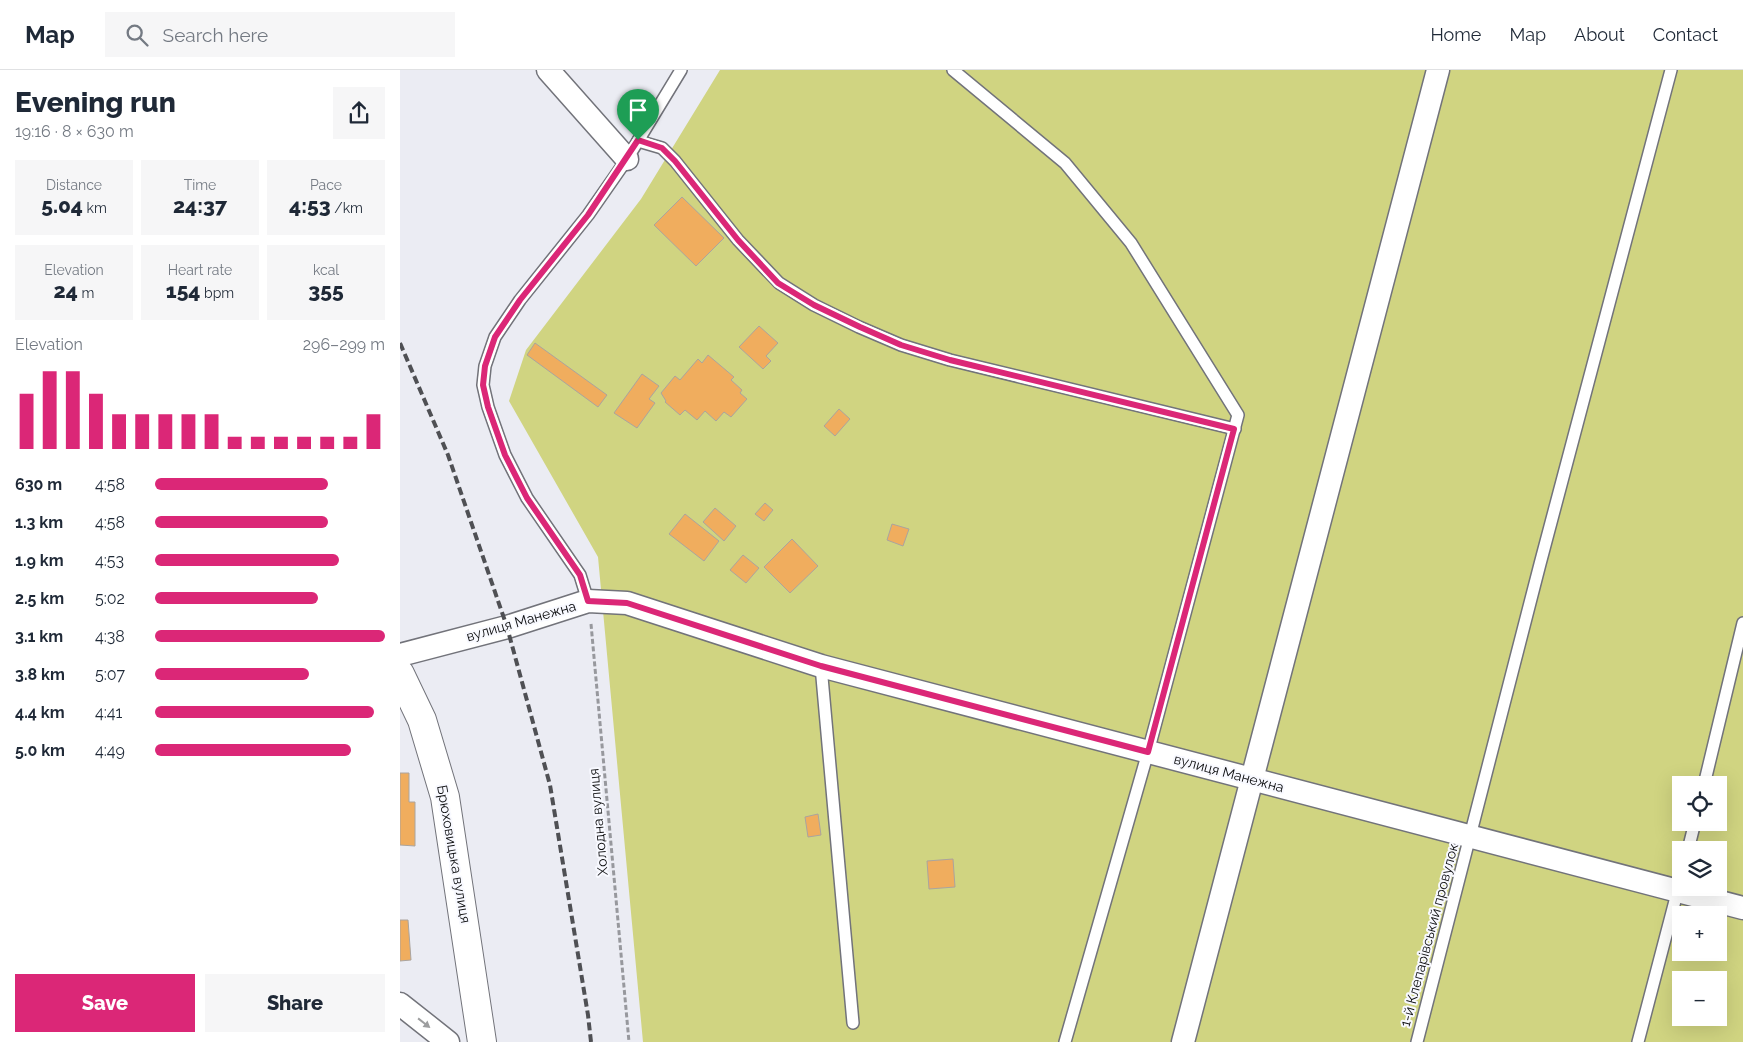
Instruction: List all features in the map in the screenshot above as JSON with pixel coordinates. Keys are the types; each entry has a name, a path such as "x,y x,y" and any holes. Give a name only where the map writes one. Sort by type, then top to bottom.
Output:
{"main road":[{"name":"Брюховицька вулиця","path":"400,674 422,720 445,797 482,1042"}],"street":[{"path":"548,70 633,150"},
{"path":"1183,1042 1438,70"},
{"name":"вулиця Манежна","path":"400,655 507,627 588,601 627,603 821,666 1470,836 1672,882"},
{"name":"вулиця Манежна","path":"1712,896 1743,908"},
{"path":"400,1004 448,1042"}],"lane":[{"path":"588,601 580,575 527,498 505,455 488,407 483,385 485,366 495,337 588,215 633,150 681,70"},
{"path":"953,70 1065,163 1131,242 1238,415 1148,752 1065,1042"},
{"name":"1-й Клепарівський провулок","path":"1417,1042 1671,70"},
{"path":"633,150 662,148 675,161 738,240 778,283 814,305 860,327 901,345 950,360 1234,429"},
{"path":"1706,776 1743,623"},
{"path":"821,666 853,1023"},
{"path":"1638,1042 1677,896"}],"path":[{"name":"Холодна вулиця","path":"588,601 629,1042"}],"green space":[{"path":"720,70 1743,70 1743,1042 643,1042 598,557 509,401 526,350 641,199"}],"building":[{"path":"682,197 724,238 696,266 654,225"},
{"path":"759,326 778,343 766,356 771,361 763,369 739,347"},
{"path":"535,343 607,395 598,407 527,355"},
{"path":"708,355 734,377 731,380 742,390 740,393 747,399 731,417 724,412 716,421 705,411 697,420 685,410 680,415 665,402 661,393 675,376 680,380 698,359 702,363"},
{"path":"642,374 659,386 649,399 655,403 637,428 614,413"},
{"path":"839,409 850,419 835,436 824,426"},
{"path":"765,503 773,510 764,521 755,514"},
{"path":"715,508 736,526 724,541 703,522"},
{"path":"685,514 719,541 704,561 669,534"},
{"path":"892,524 909,529 903,546 887,540"},
{"path":"792,539 818,566 790,593 764,567"},
{"path":"743,555 759,568 746,583 730,570"},
{"path":"400,773 409,773 409,802 415,802 415,846 400,845"},
{"path":"818,814 821,835 808,837 805,817"},
{"path":"953,859 955,887 929,889 927,861"},
{"path":"400,920 408,920 411,960 400,961"}],"railway":[{"path":"400,343 448,455 507,627 550,785 591,1042"}],"route":[{"path":"638,140 662,148 675,161 738,240 778,283 814,305 882,338 926,354 1234,429 1148,752 821,666 627,603 588,601 580,575 527,498 505,455 488,407 483,385 485,366 495,337 520,300 588,215 638,140"}]}
